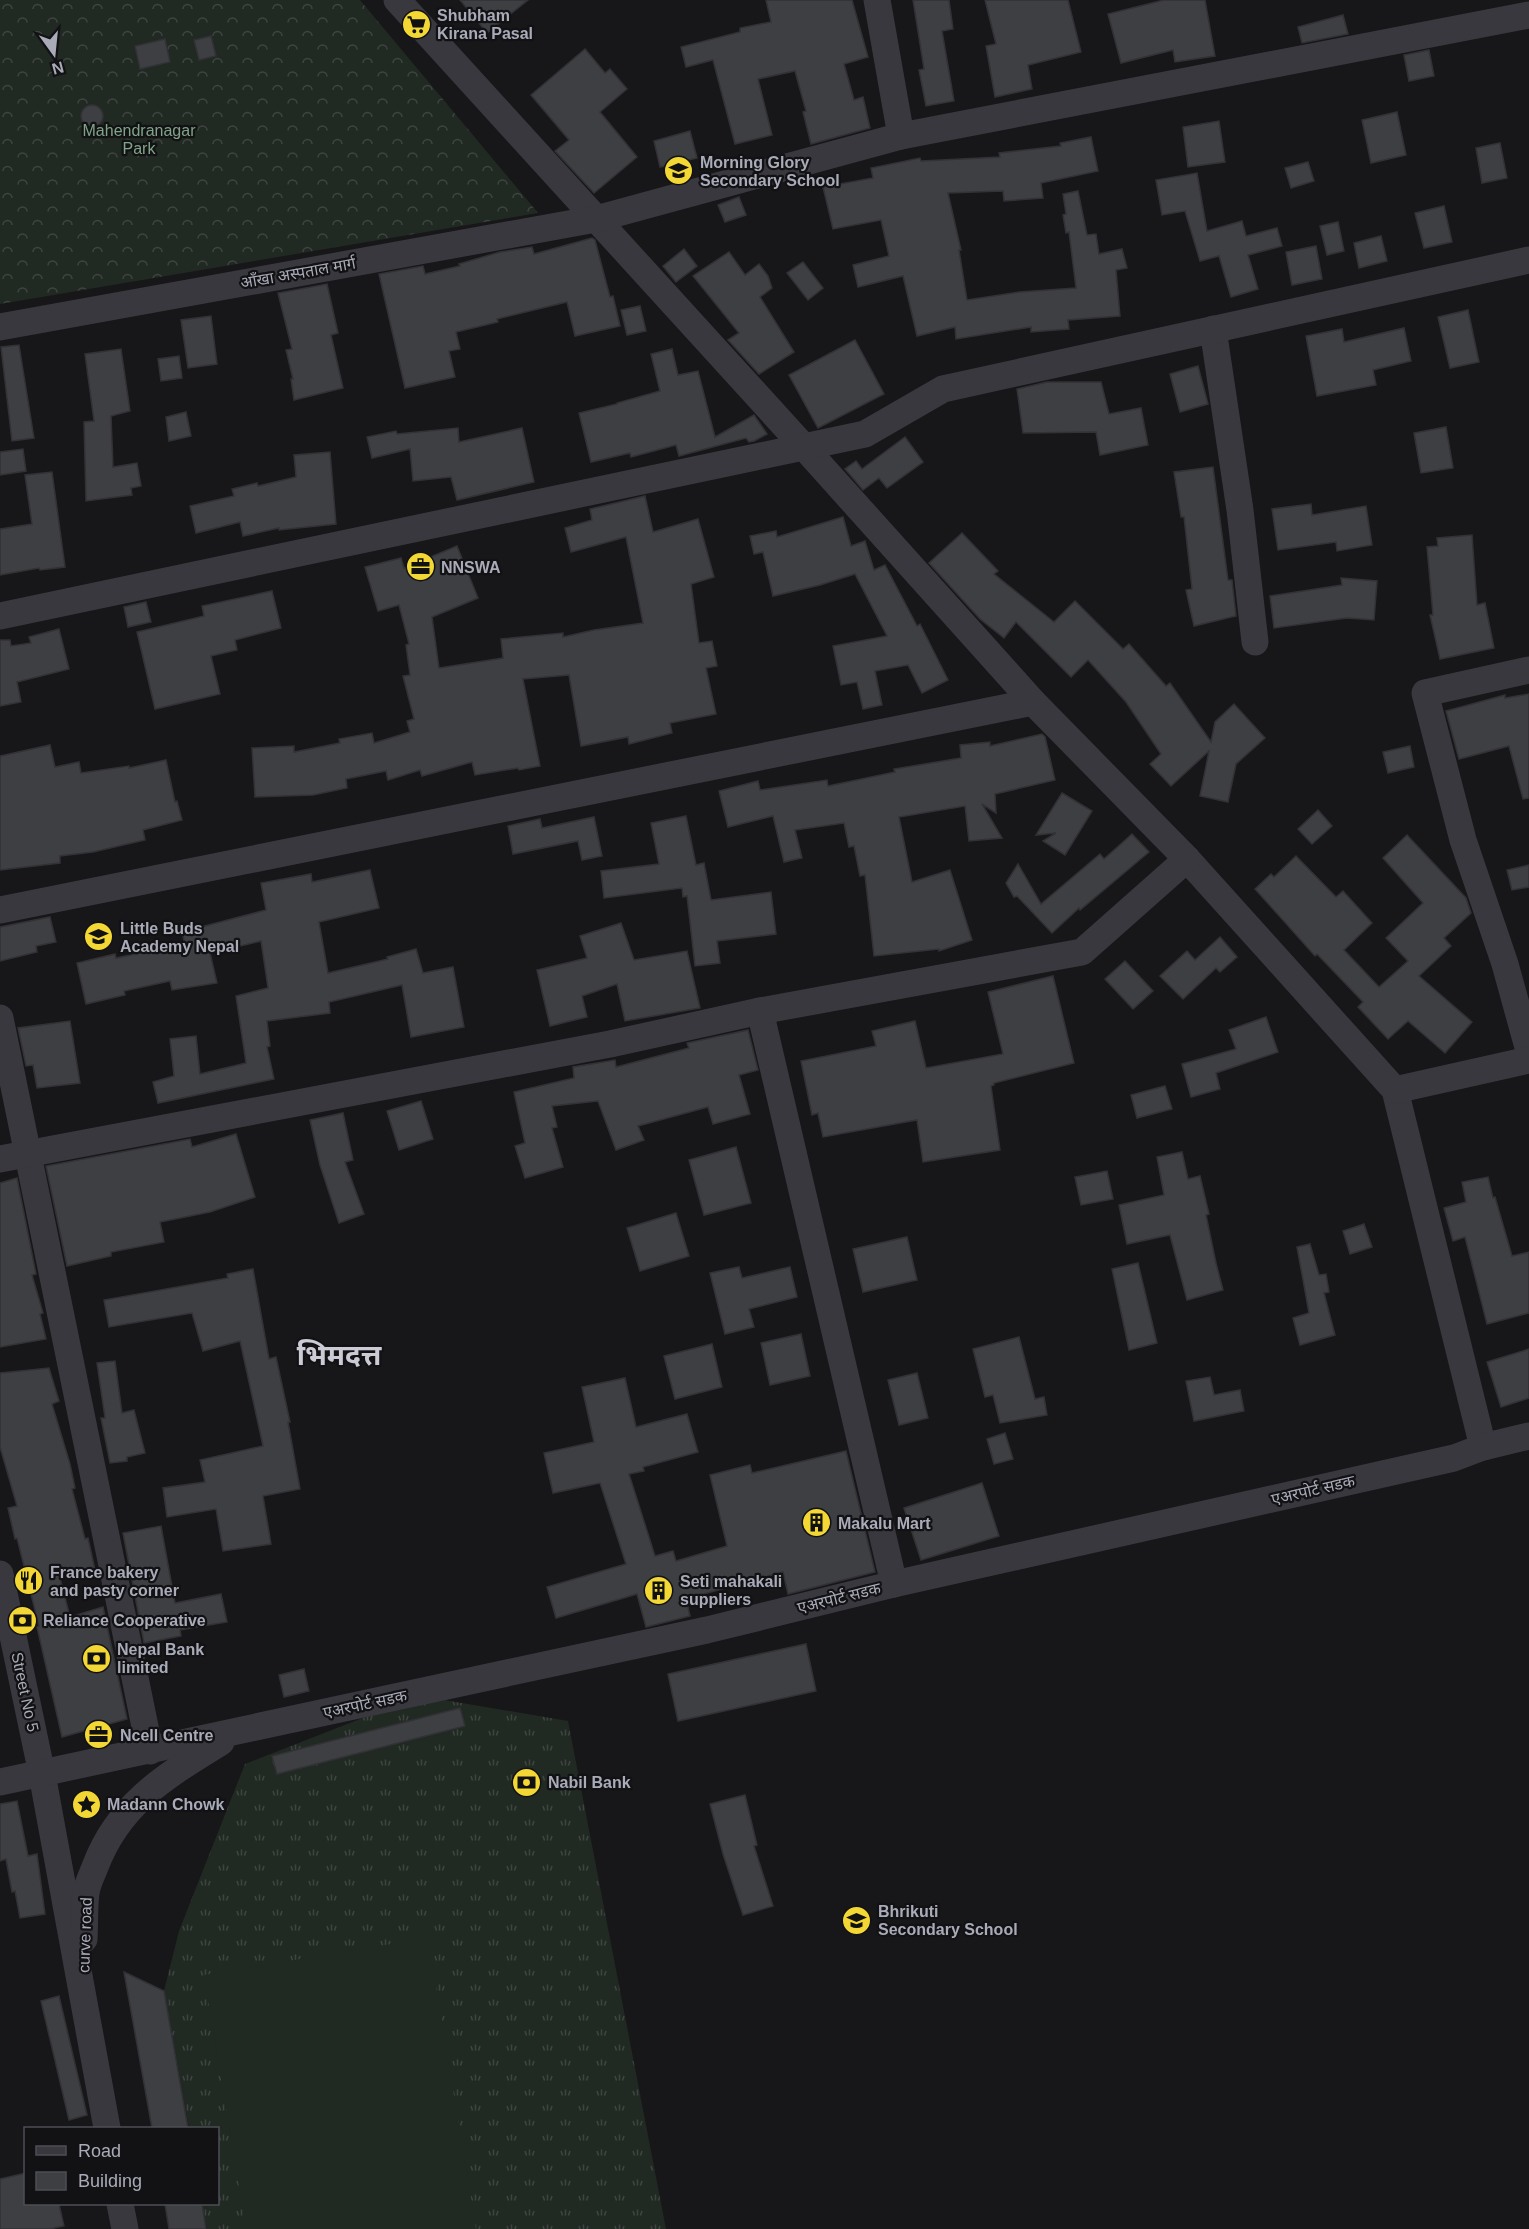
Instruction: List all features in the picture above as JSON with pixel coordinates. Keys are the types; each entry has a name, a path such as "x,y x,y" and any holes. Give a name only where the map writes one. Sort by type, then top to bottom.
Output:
{"street":[{"path":"397,0 1033,702 1186,859 1395,1090 1483,1447"},
{"path":"877,0 901,136"},
{"name":"आँखा अस्पताल मार्ग","path":"0,327 596,219 901,136 1529,15"},
{"path":"0,616 865,434 943,389 1529,260"},
{"path":"1213,329 1240,510 1255,642"},
{"path":"1529,670 1425,693 1462,840 1505,964 1529,1051"},
{"path":"0,910 1033,702"},
{"path":"0,1159 610,1044 760,1011 1082,952 1186,859"},
{"path":"760,1011 894,1584"},
{"path":"0,1018 150,1751"},
{"path":"1395,1090 1529,1060"},
{"name":"एअरपोर्ट सडक","path":"0,1782 707,1630 894,1584 1442,1461 1483,1447 1529,1436"},
{"name":"Street No 5","path":"0,1574 42,1774 82,1989"},
{"name":"curve road","path":"82,1989 86,1891 100,1852 117,1823 138,1799 180,1767 237,1732"},
{"path":"82,1989 107,2127"},
{"path":"120,2205 125,2229"}],"green space":[{"name":"Mahendranagar Park","path":"0,0 360,0 538,213 0,304"},
{"path":"438,1699 568,1721 666,2229 207,2229 202,2205 219,2205 219,2127 189,2127 164,1991 179,1931 245,1764 401,1703"},
{"path":"428,1938 476,2229 246,2229 204,1975"}],"building":[{"path":"460,0 528,0 487,33"},
{"path":"766,0 852,0 868,57 844,64 854,100 863,97 870,128 811,144 803,112 806,111 795,71 758,79 772,135 735,144 713,60 686,67 681,47 740,32 740,28 771,22"},
{"path":"913,0 949,0 953,29 942,31 954,101 926,106 919,70 924,69"},
{"path":"985,0 1068,0 1081,52 1028,65 1032,89 995,97 986,46 996,44"},
{"path":"1164,0 1205,0 1215,56 1175,62 1173,50 1121,63 1108,14"},
{"path":"1343,15 1348,34 1302,43 1298,27"},
{"path":"211,36 216,56 199,60 194,40"},
{"path":"165,39 170,62 140,69 135,46"},
{"path":"585,49 605,73 610,69 627,89 600,112 637,157 594,193 555,151 569,140 531,95"},
{"path":"1429,50 1434,76 1409,81 1404,55"},
{"path":"92,105 100,108 103,116 100,124 92,127 84,124 81,116 84,108"},
{"path":"1397,112 1406,155 1371,163 1362,120"},
{"path":"1219,121 1225,162 1188,167 1183,127"},
{"path":"690,131 697,158 660,167 654,141"},
{"path":"1091,137 1098,171 1041,183 1043,198 1004,201 1003,191 948,193 961,250 959,250 967,300 1019,292 1076,288 1069,232 1066,233 1063,215 1066,214 1063,194 1078,191 1087,235 1096,234 1099,254 1122,249 1127,268 1116,270 1120,316 1068,320 1069,329 1031,332 1031,327 956,339 955,327 917,336 903,276 858,287 853,265 889,256 881,220 833,229 823,187 873,178 871,168 920,158 921,161 1000,157 999,153 1061,146 1060,143"},
{"path":"1500,143 1507,178 1482,183 1476,148"},
{"path":"1308,162 1314,181 1291,188 1285,168"},
{"path":"1197,173 1207,231 1242,221 1246,236 1277,228 1282,246 1248,255 1258,289 1231,297 1219,256 1200,261 1185,211 1162,215 1156,180"},
{"path":"739,197 746,215 725,222 718,205"},
{"path":"1444,206 1452,242 1424,248 1415,213"},
{"path":"1338,222 1344,251 1327,255 1320,226"},
{"path":"1381,236 1387,261 1359,268 1354,243"},
{"path":"592,238 595,240 610,297 613,296 620,326 575,336 567,302 497,319 498,322 456,332 460,349 449,351 455,377 405,388 379,274 423,266 425,274 460,266 459,264 500,252 532,247 534,254"},
{"path":"1316,246 1322,279 1292,285 1286,252"},
{"path":"684,249 697,266 676,282 663,266"},
{"path":"729,252 745,275 759,264 768,276 772,288 760,297 794,352 759,374 728,340 739,333 693,276"},
{"path":"803,262 823,288 808,300 787,273"},
{"path":"327,284 338,333 331,335 343,388 294,400 291,379 293,379 286,350 292,349 278,293"},
{"path":"640,306 646,331 627,335 621,310"},
{"path":"1468,310 1479,362 1450,368 1438,317"},
{"path":"211,316 217,364 188,368 181,320"},
{"path":"1404,328 1411,361 1373,370 1376,385 1317,396 1306,336 1342,329 1344,342"},
{"path":"855,340 884,394 818,428 789,375"},
{"path":"19,345 34,438 12,441 1,347"},
{"path":"121,349 130,411 111,416 113,467 137,463 141,486 131,488 132,495 86,501 84,422 94,421 85,354"},
{"path":"672,349 678,375 698,371 715,437 754,415 767,434 754,441 749,442 746,438 679,456 676,445 631,457 630,453 591,462 579,413 660,391 651,354"},
{"path":"179,356 182,378 161,381 158,359"},
{"path":"1198,366 1208,404 1180,412 1170,374"},
{"path":"1047,382 1101,382 1109,414 1141,408 1148,445 1100,455 1096,432 1023,433 1017,389"},
{"path":"186,412 191,436 169,441 166,417"},
{"path":"1446,427 1453,468 1421,473 1414,433"},
{"path":"458,428 459,442 522,428 534,482 457,500 451,477 413,481 410,449 372,458 367,437 396,431 397,434"},
{"path":"905,437 923,462 887,488 879,478 863,490 845,469 856,461 862,469"},
{"path":"23,449 26,471 0,475 0,452"},
{"path":"330,452 336,524 279,530 279,528 243,536 240,522 196,533 190,506 234,496 232,489 257,483 258,486 296,477 294,455"},
{"path":"1213,467 1228,580 1232,580 1236,616 1194,626 1186,590 1192,589 1184,517 1181,517 1174,472"},
{"path":"52,472 65,567 40,570 39,568 0,575 0,529 32,524 25,475"},
{"path":"645,496 653,532 698,519 714,577 691,584 699,643 712,641 717,666 706,668 716,714 670,723 672,733 629,744 628,737 581,746 569,675 523,679 540,766 475,775 472,762 422,776 420,770 388,780 386,771 346,779 347,788 313,795 255,797 252,748 294,746 294,752 340,743 339,739 372,733 374,743 410,732 407,721 414,719 403,676 410,675 406,645 409,644 399,605 378,611 365,567 401,558 404,568 457,546 478,598 432,617 439,668 503,658 501,639 563,633 563,637 643,623 626,537 571,552 565,528 592,520 590,509"},
{"path":"1311,504 1312,515 1366,506 1372,545 1337,551 1336,542 1278,550 1272,509"},
{"path":"843,517 851,546 865,541 874,570 885,565 917,626 920,624 948,680 922,693 908,665 875,671 882,705 863,709 857,682 841,685 833,646 887,636 855,574 773,596 763,552 754,554 750,536 776,531 777,537"},
{"path":"962,533 998,571 994,574 1054,622 1075,601 1123,649 1129,644 1166,686 1170,683 1211,742 1215,722 1234,704 1265,738 1236,764 1228,802 1200,796 1209,751 1171,786 1150,764 1161,754 1126,702 1088,660 1071,677 1016,622 1004,638 980,619 929,563"},
{"path":"1472,535 1477,605 1485,603 1494,648 1440,659 1430,615 1433,615 1427,547 1438,546 1437,538"},
{"path":"1341,578 1377,581 1374,620 1347,618 1274,628 1270,596 1342,585"},
{"path":"272,591 281,628 235,640 237,650 211,656 220,694 155,709 137,632 204,616 202,606"},
{"path":"146,602 151,622 128,627 124,607"},
{"path":"59,629 69,669 17,682 21,702 0,706 0,640 10,640 11,646 31,643 29,637"},
{"path":"1529,694 1529,798 1523,799 1509,746 1459,759 1446,711 1505,695 1505,698"},
{"path":"1042,734 1045,737 1055,780 995,794 996,813 982,804 1002,838 969,841 965,806 899,817 912,882 950,870 972,940 939,951 939,949 874,956 865,875 860,876 854,846 849,847 844,823 795,830 802,858 784,862 773,816 728,827 719,791 758,781 760,790 827,780 828,786 895,772 894,769 961,758 960,745 990,742 990,746"},
{"path":"50,745 55,767 79,762 81,773 129,766 129,768 166,760 175,802 177,801 182,820 143,830 145,840 93,852 60,856 60,863 0,870 0,756"},
{"path":"1410,746 1414,767 1388,773 1383,752"},
{"path":"1062,793 1092,811 1065,855 1043,841 1056,833 1036,835"},
{"path":"1318,810 1332,826 1312,844 1298,829"},
{"path":"686,816 696,865 704,863 711,900 771,892 776,934 717,941 720,963 695,966 687,896 683,897 682,888 604,898 601,871 659,864 651,823"},
{"path":"594,817 602,856 582,860 578,841 513,854 508,826 540,819 542,828"},
{"path":"1132,834 1149,852 1080,910 1079,908 1052,933 1017,896 1014,897 1006,883 1018,864 1041,904 1100,854 1104,859"},
{"path":"1407,835 1466,898 1471,913 1444,938 1451,946 1419,976 1472,1022 1445,1053 1408,1021 1388,1039 1358,1007 1363,1002 1317,954 1315,956 1255,889 1271,874 1274,877 1296,856 1336,897 1343,891 1372,923 1344,950 1379,987 1408,961 1386,938 1423,903 1383,858"},
{"path":"1529,865 1529,887 1512,890 1507,870"},
{"path":"370,870 379,908 319,922 328,973 388,959 387,957 416,949 423,973 453,967 464,1027 411,1037 402,985 329,1002 330,1013 267,1021 270,1046 267,1047 274,1079 158,1103 153,1082 174,1076 170,1039 196,1036 200,1074 246,1063 236,996 268,988 261,941 210,953 217,983 172,990 170,981 124,991 125,995 86,1004 77,963 115,954 116,958 185,944 182,932 266,910 261,883 311,874 312,882"},
{"path":"50,917 56,942 36,946 37,952 0,961 0,927"},
{"path":"621,923 634,960 687,951 700,1008 625,1021 617,984 582,996 587,1017 550,1026 537,970 587,958 580,936"},
{"path":"1220,937 1237,957 1220,972 1216,968 1183,999 1160,976 1187,951 1195,960"},
{"path":"1125,961 1153,991 1133,1009 1105,979"},
{"path":"1053,976 1074,1063 994,1083 991,1086 1000,1150 923,1162 917,1120 823,1137 818,1113 812,1115 801,1061 876,1046 872,1031 915,1021 926,1068 1003,1054 988,992"},
{"path":"1266,1017 1278,1052 1216,1073 1220,1089 1191,1097 1182,1064 1236,1049 1229,1030"},
{"path":"70,1021 80,1083 37,1088 33,1065 26,1066 18,1028"},
{"path":"748,1030 758,1070 739,1075 750,1114 713,1124 708,1107 638,1126 644,1140 616,1150 598,1101 552,1106 557,1127 552,1128 563,1167 525,1178 515,1146 525,1143 514,1092 574,1078 573,1067 615,1060 616,1067 689,1048 687,1043"},
{"path":"1165,1086 1172,1109 1137,1118 1131,1095"},
{"path":"421,1101 433,1139 399,1150 387,1111"},
{"path":"343,1113 353,1160 345,1162 364,1214 339,1223 320,1165 310,1120"},
{"path":"236,1134 255,1197 210,1212 160,1222 164,1242 111,1252 111,1256 67,1266 46,1166 190,1139 192,1147"},
{"path":"736,1147 751,1203 704,1215 689,1160"},
{"path":"1182,1152 1188,1179 1200,1176 1209,1214 1206,1215 1223,1290 1187,1300 1170,1235 1127,1244 1119,1205 1164,1195 1157,1157"},
{"path":"1107,1171 1113,1199 1081,1205 1075,1177"},
{"path":"1488,1177 1512,1256 1529,1252 1529,1313 1487,1324 1465,1237 1453,1241 1444,1208 1466,1202 1462,1182"},
{"path":"17,1178 36,1274 32,1275 43,1313 40,1314 46,1339 0,1347 0,1183"},
{"path":"676,1213 689,1256 640,1271 627,1228"},
{"path":"1364,1224 1372,1247 1350,1254 1343,1231"},
{"path":"907,1237 917,1280 863,1292 853,1249"},
{"path":"1310,1244 1319,1275 1326,1274 1329,1292 1324,1293 1335,1335 1300,1345 1293,1318 1309,1313 1297,1247"},
{"path":"1138,1263 1157,1343 1129,1350 1112,1269"},
{"path":"739,1267 742,1278 790,1267 797,1297 749,1309 754,1327 725,1334 710,1273"},
{"path":"253,1269 269,1359 276,1357 290,1422 288,1422 300,1489 263,1496 271,1544 223,1551 216,1509 167,1517 163,1488 205,1482 200,1460 263,1446 240,1341 203,1351 192,1313 109,1327 104,1300 228,1278 227,1274"},
{"path":"801,1334 810,1376 770,1385 761,1343"},
{"path":"1019,1337 1035,1399 1044,1397 1047,1415 1000,1423 993,1395 985,1397 973,1349"},
{"path":"712,1344 722,1387 675,1399 664,1356"},
{"path":"1529,1349 1529,1398 1501,1407 1487,1362"},
{"path":"115,1361 122,1413 134,1410 145,1453 127,1457 127,1461 110,1463 101,1418 105,1418 97,1363"},
{"path":"49,1368 59,1401 52,1404 70,1464 75,1488 72,1489 85,1539 88,1538 95,1570 60,1578 70,1617 103,1607 127,1719 62,1737 37,1627 39,1626 8,1508 17,1506 0,1447 0,1373"},
{"path":"917,1373 928,1418 899,1425 888,1380"},
{"path":"1210,1377 1214,1395 1240,1390 1244,1411 1194,1421 1186,1381"},
{"path":"625,1378 636,1427 687,1414 698,1452 643,1467 644,1471 629,1474 655,1556 673,1551 676,1561 727,1546 710,1475 750,1465 752,1473 846,1451 875,1572 788,1594 783,1572 686,1599 690,1616 646,1627 637,1594 556,1618 547,1587 626,1564 600,1483 553,1493 544,1453 594,1442 582,1387"},
{"path":"1005,1433 1013,1459 994,1464 987,1439"},
{"path":"982,1483 999,1536 921,1560 904,1508"},
{"path":"161,1526 175,1603 221,1594 227,1622 180,1630 181,1636 144,1643 123,1533"},
{"path":"806,1644 816,1691 678,1721 668,1674"},
{"path":"304,1669 309,1691 284,1697 279,1675"},
{"path":"460,1708 465,1726 277,1774 272,1756"},
{"path":"745,1795 757,1845 754,1846 773,1906 743,1915 710,1804"},
{"path":"17,1801 28,1856 37,1854 45,1914 20,1918 6,1859 0,1861 0,1804"},
{"path":"124,1972 164,1991 188,2127 152,2127"},
{"path":"59,1996 87,2115 69,2120 41,2001"},
{"path":"24,2173 24,2205 59,2205 64,2226 50,2229 0,2229 0,2179"},
{"path":"165,2205 202,2205 206,2229 169,2229"}],"place":[{"name":"Shubham Kirana Pasal","path":"416,24"},
{"name":"Morning Glory Secondary School","path":"679,171"},
{"name":"NNSWA","path":"420,567"},
{"name":"Little Buds Academy Nepal","path":"99,937"},
{"name":"Makalu Mart","path":"817,1523"},
{"name":"France bakery and pasty corner","path":"29,1581"},
{"name":"Seti mahakali suppliers","path":"659,1590"},
{"name":"Reliance Cooperative","path":"22,1620"},
{"name":"Nepal Bank limited","path":"96,1658"},
{"name":"Ncell Centre","path":"99,1735"},
{"name":"Nabil Bank","path":"527,1782"},
{"name":"Madann Chowk","path":"86,1804"},
{"name":"Bhrikuti Secondary School","path":"857,1920"}],"district":[{"name":"भिमदत्त","path":"339,1355"}]}
